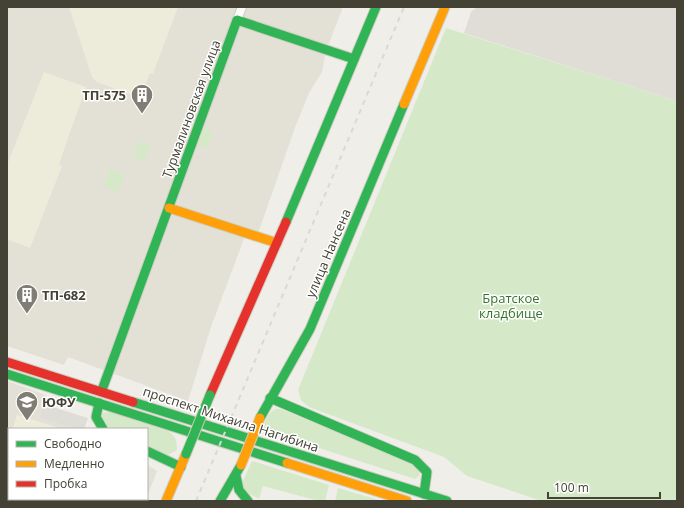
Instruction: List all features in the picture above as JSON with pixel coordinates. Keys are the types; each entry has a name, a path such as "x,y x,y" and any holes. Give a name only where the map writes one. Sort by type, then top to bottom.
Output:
{"main road":[{"path":"166,501 376,7"},
{"name":"улица Нансена","path":"222,498 236,476 270,398 310,329 445,7"},
{"path":"237,20 354,59"},
{"name":"Турмалиновская улица","path":"102,390 237,20"},
{"path":"169,208 277,242"},
{"name":"проспект Михаила Нагибина","path":"7,362 102,390 166,413 447,501"},
{"name":"проспект Михаила Нагибина","path":"7,374 407,501"},
{"path":"270,398 421,464 427,472 424,494"},
{"path":"100,403 96,417 98,424 102,428"},
{"path":"148,451 181,467"},
{"path":"236,476 239,490 247,501"},
{"path":"222,498 247,501"}],"street":[{"name":"Турмалиновская улица","path":"237,20 242,7"}],"shaded area":[{"path":"7,7 343,7 326,51 322,72 309,93 296,125 256,239 245,236 211,327 188,401 68,357 64,365 7,346"},
{"path":"69,7 178,7 153,74 150,73 140,98 97,82 92,77"},
{"path":"477,7 677,7 677,101 464,33 471,12"},
{"path":"44,72 86,87 59,164 62,166 30,248 7,239 7,165"},
{"path":"7,381 46,395 39,418 74,428 59,428 17,415 13,428 8,428 7,448"},
{"path":"43,404 88,418 84,428 74,428 39,418"},
{"name":"ЮФУ","path":"17,415 59,428 13,428"},
{"path":"148,466 157,471 148,494"}],"green space":[{"name":"Братское кладбище","path":"446,28 677,101 677,501 542,501 467,476 444,457 309,407 301,400 298,390"},
{"path":"203,128 213,132 207,148 197,145"},
{"path":"139,141 150,145 145,161 134,157"},
{"path":"110,169 125,175 118,192 104,187"},
{"path":"275,409 280,409 416,464 420,469 419,476 415,479 263,430 267,418"},
{"path":"109,412 168,431 176,439 177,450 166,456 148,447 148,428 108,427 100,418 103,413"},
{"path":"252,461 329,485 325,501 319,501 263,486 259,499 247,492 242,483"},
{"path":"338,488 382,501 335,501"}],"railway":[{"path":"196,501 404,7"}],"traffic: fast":[{"path":"286,222 376,7"},
{"path":"102,390 237,20 354,59"},
{"path":"260,418 310,329 404,104"},
{"path":"7,374 287,463"},
{"path":"186,454 210,395"},
{"path":"270,398 415,460 427,472 424,494"},
{"path":"133,402 447,501"},
{"path":"99,403 96,417 102,428"},
{"path":"148,451 181,467"},
{"path":"220,501 241,465"},
{"path":"236,476 239,490 248,501"}],"traffic: slow":[{"path":"404,104 445,7"},
{"path":"169,208 277,243"},
{"path":"241,465 260,418"},
{"path":"166,501 186,454"},
{"path":"287,463 407,501"}],"traffic: jam":[{"path":"210,395 286,222"},
{"path":"7,362 133,402"}],"place":[{"name":"ТП-575","path":"142,114"},
{"name":"ТП-682","path":"27,314"},
{"name":"ЮФУ","path":"27,422"}]}
